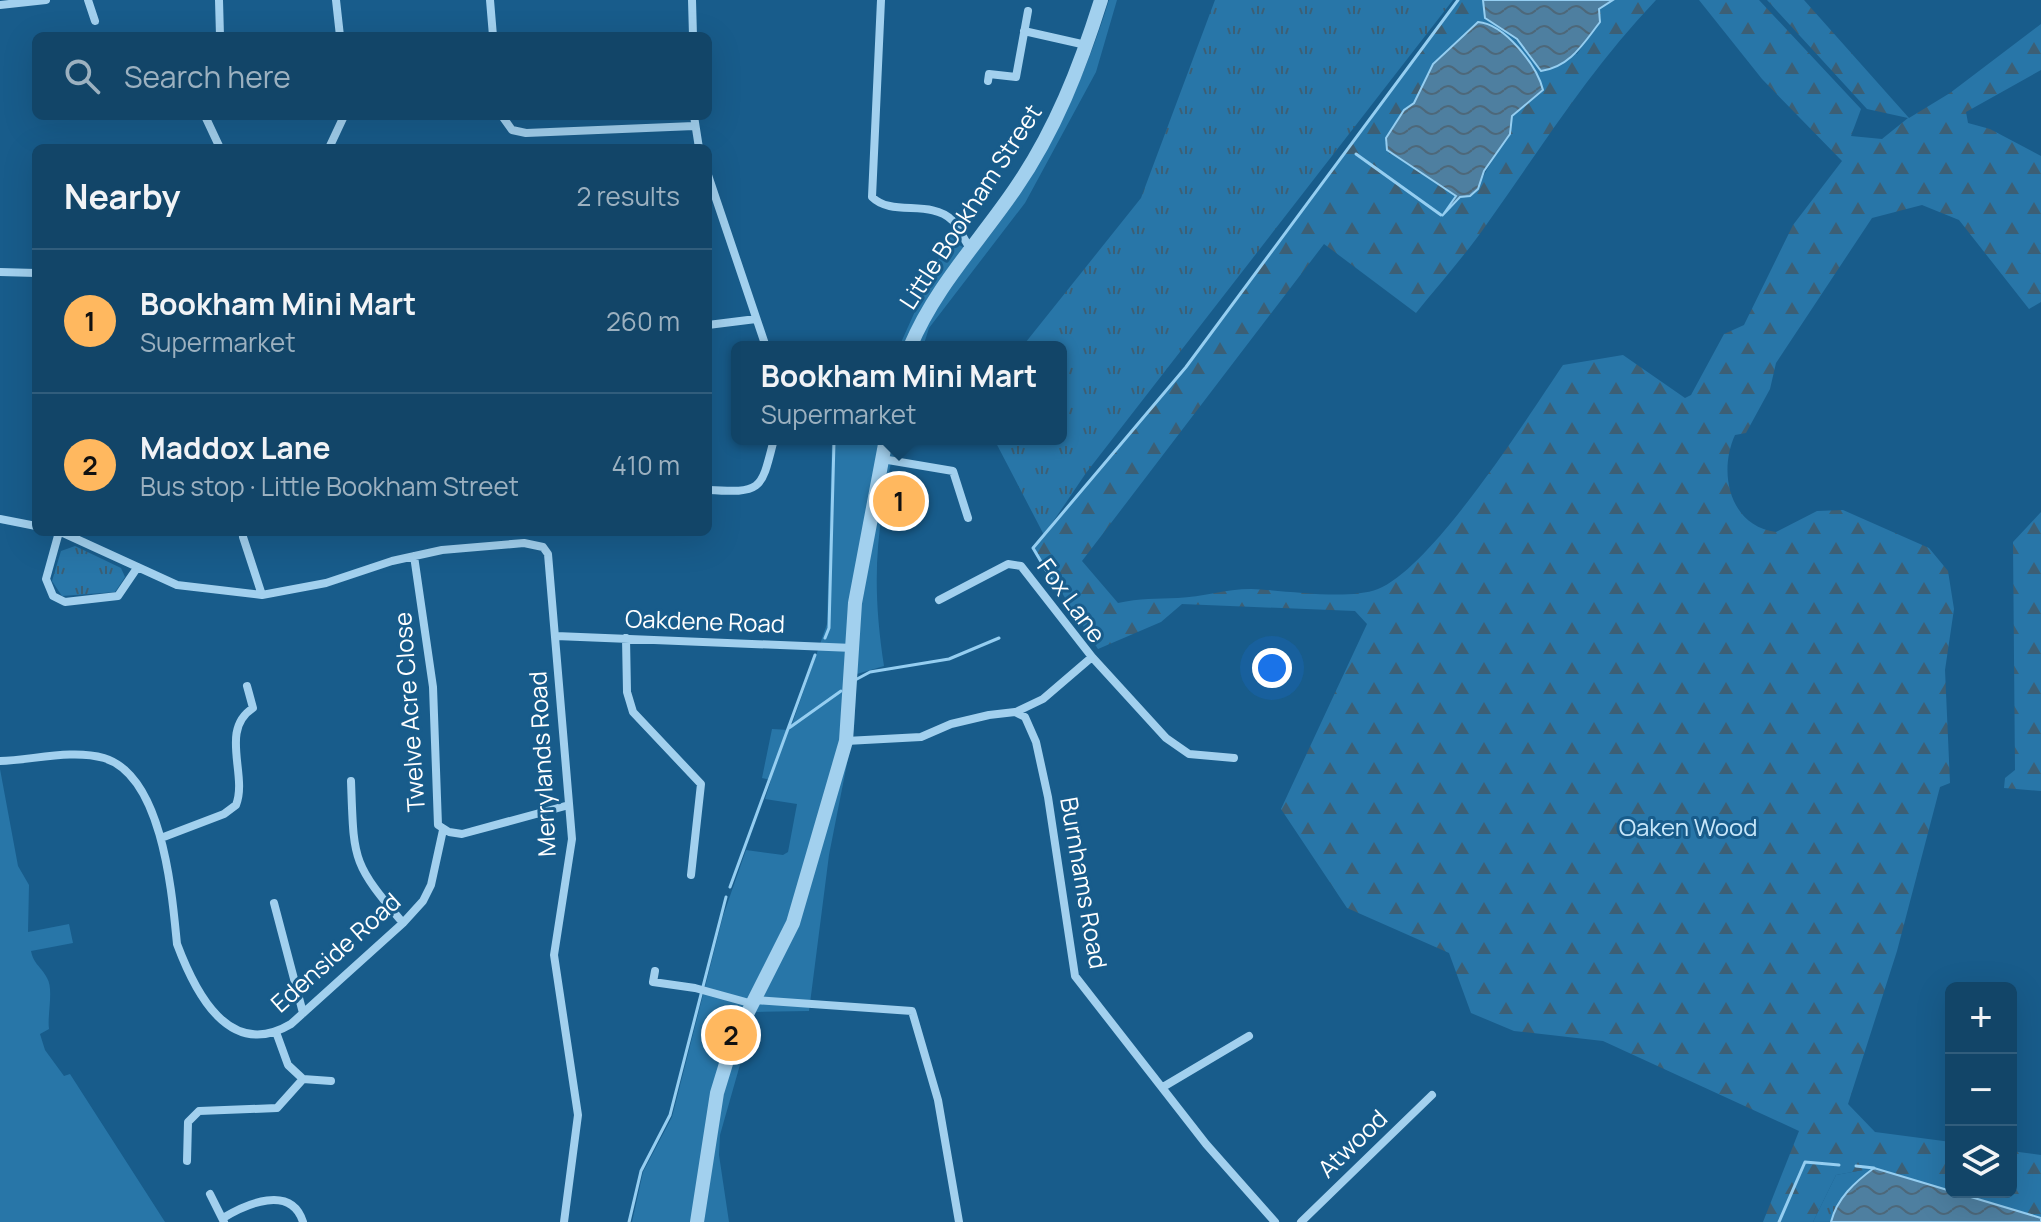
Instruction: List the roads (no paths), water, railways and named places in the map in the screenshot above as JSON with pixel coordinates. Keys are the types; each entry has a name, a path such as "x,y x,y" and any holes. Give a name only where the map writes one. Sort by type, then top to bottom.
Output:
{"street":[{"path":"0,5 46,0"},
{"path":"88,0 95,21"},
{"path":"219,0 220,32"},
{"path":"336,0 340,32"},
{"path":"490,0 493,32"},
{"path":"692,0 693,32"},
{"path":"881,0 872,197 879,205 942,214 952,220 970,248"},
{"name":"Little Bookham Street","path":"913,341 934,298 1015,189 1050,131 1087,45 1101,0"},
{"path":"988,81 989,74 1016,77 1028,11"},
{"path":"1024,31 1087,45"},
{"path":"207,120 218,144"},
{"path":"331,144 342,120"},
{"path":"505,120 512,130 526,133 694,121 698,144"},
{"path":"712,187 764,341"},
{"path":"0,272 32,273"},
{"path":"712,324 756,319"},
{"path":"712,490 747,492 757,486 765,474 772,445"},
{"path":"697,1222 717,1093 732,1044 793,923 846,741 855,603 885,445"},
{"path":"882,459 953,471 968,518"},
{"path":"0,519 32,525"},
{"path":"59,536 46,579 53,596 65,602 118,596 137,568"},
{"path":"69,536 177,585 262,595 326,583 414,556"},
{"path":"243,537 262,595"},
{"name":"Merrylands Road","path":"414,556 483,545 534,543 543,547 548,554 569,805 570,856 554,955 578,1115 564,1222"},
{"name":"Twelve Acre Close","path":"414,556 433,687 435,819 443,830 462,834 569,805"},
{"name":"Fox Lane","path":"939,600 1008,564 1021,566 1092,657 1043,699 1015,712"},
{"name":"Oakdene Road","path":"556,636 853,648"},
{"path":"626,638 627,692 633,712 701,784 691,875"},
{"path":"1092,657 1175,745 1196,756 1234,758"},
{"path":"161,838 224,814 236,805 241,785 237,729 244,715 253,708 247,686"},
{"path":"846,741 921,737 976,717 1015,712"},
{"name":"Burnhams Road","path":"1015,712 1028,720 1036,742 1075,976 1206,1144 1275,1222"},
{"name":"Edenside Road","path":"0,761 86,755 119,765 133,778 161,838 177,944 203,999 231,1028 253,1033 276,1032 303,1013 403,923 429,890 443,830"},
{"path":"351,781 356,859 367,880 403,923"},
{"path":"274,903 303,1013"},
{"path":"655,971 653,982 754,1002 903,1007 912,1011 938,1100 959,1222"},
{"path":"276,1032 288,1065 303,1079 331,1081"},
{"path":"1163,1087 1249,1036"},
{"path":"187,1161 188,1122 199,1111 277,1108 303,1079"},
{"name":"Atwood","path":"1301,1222 1432,1095"},
{"path":"210,1194 224,1220 251,1202 276,1200 295,1208 303,1222"}],"water":[{"path":"1483,0 1613,0 1599,9 1600,22 1568,60 1541,71 1517,39 1485,18"},
{"path":"1478,22 1499,30 1509,38 1527,58 1543,90 1512,116 1510,134 1484,171 1478,189 1470,196 1460,197 1442,216 1456,196 1387,150 1386,138 1404,110 1414,103 1433,64"},
{"path":"1874,1168 1945,1189 1945,1198 1974,1198 2041,1218 2041,1222 1831,1222 1838,1205"}],"waterway":[{"path":"1059,592 1033,548 1186,367 1458,0"},
{"path":"1356,154 1441,215"},
{"path":"825,638 829,628 834,445"},
{"path":"857,679 870,672 949,659 999,638"},
{"path":"730,887 815,655"},
{"path":"789,728 841,691"},
{"path":"629,1222 641,1171 670,1115 726,897"},
{"path":"1779,1222 1805,1162 1839,1165"},
{"path":"1856,1166 1874,1168"}],"place":[{"name":"Bookham Mini Mart","path":"899,501"},
{"name":"Maddox Lane","path":"731,1035"}],"park label":[{"name":"Oaken Wood","path":"1688,828"}]}
